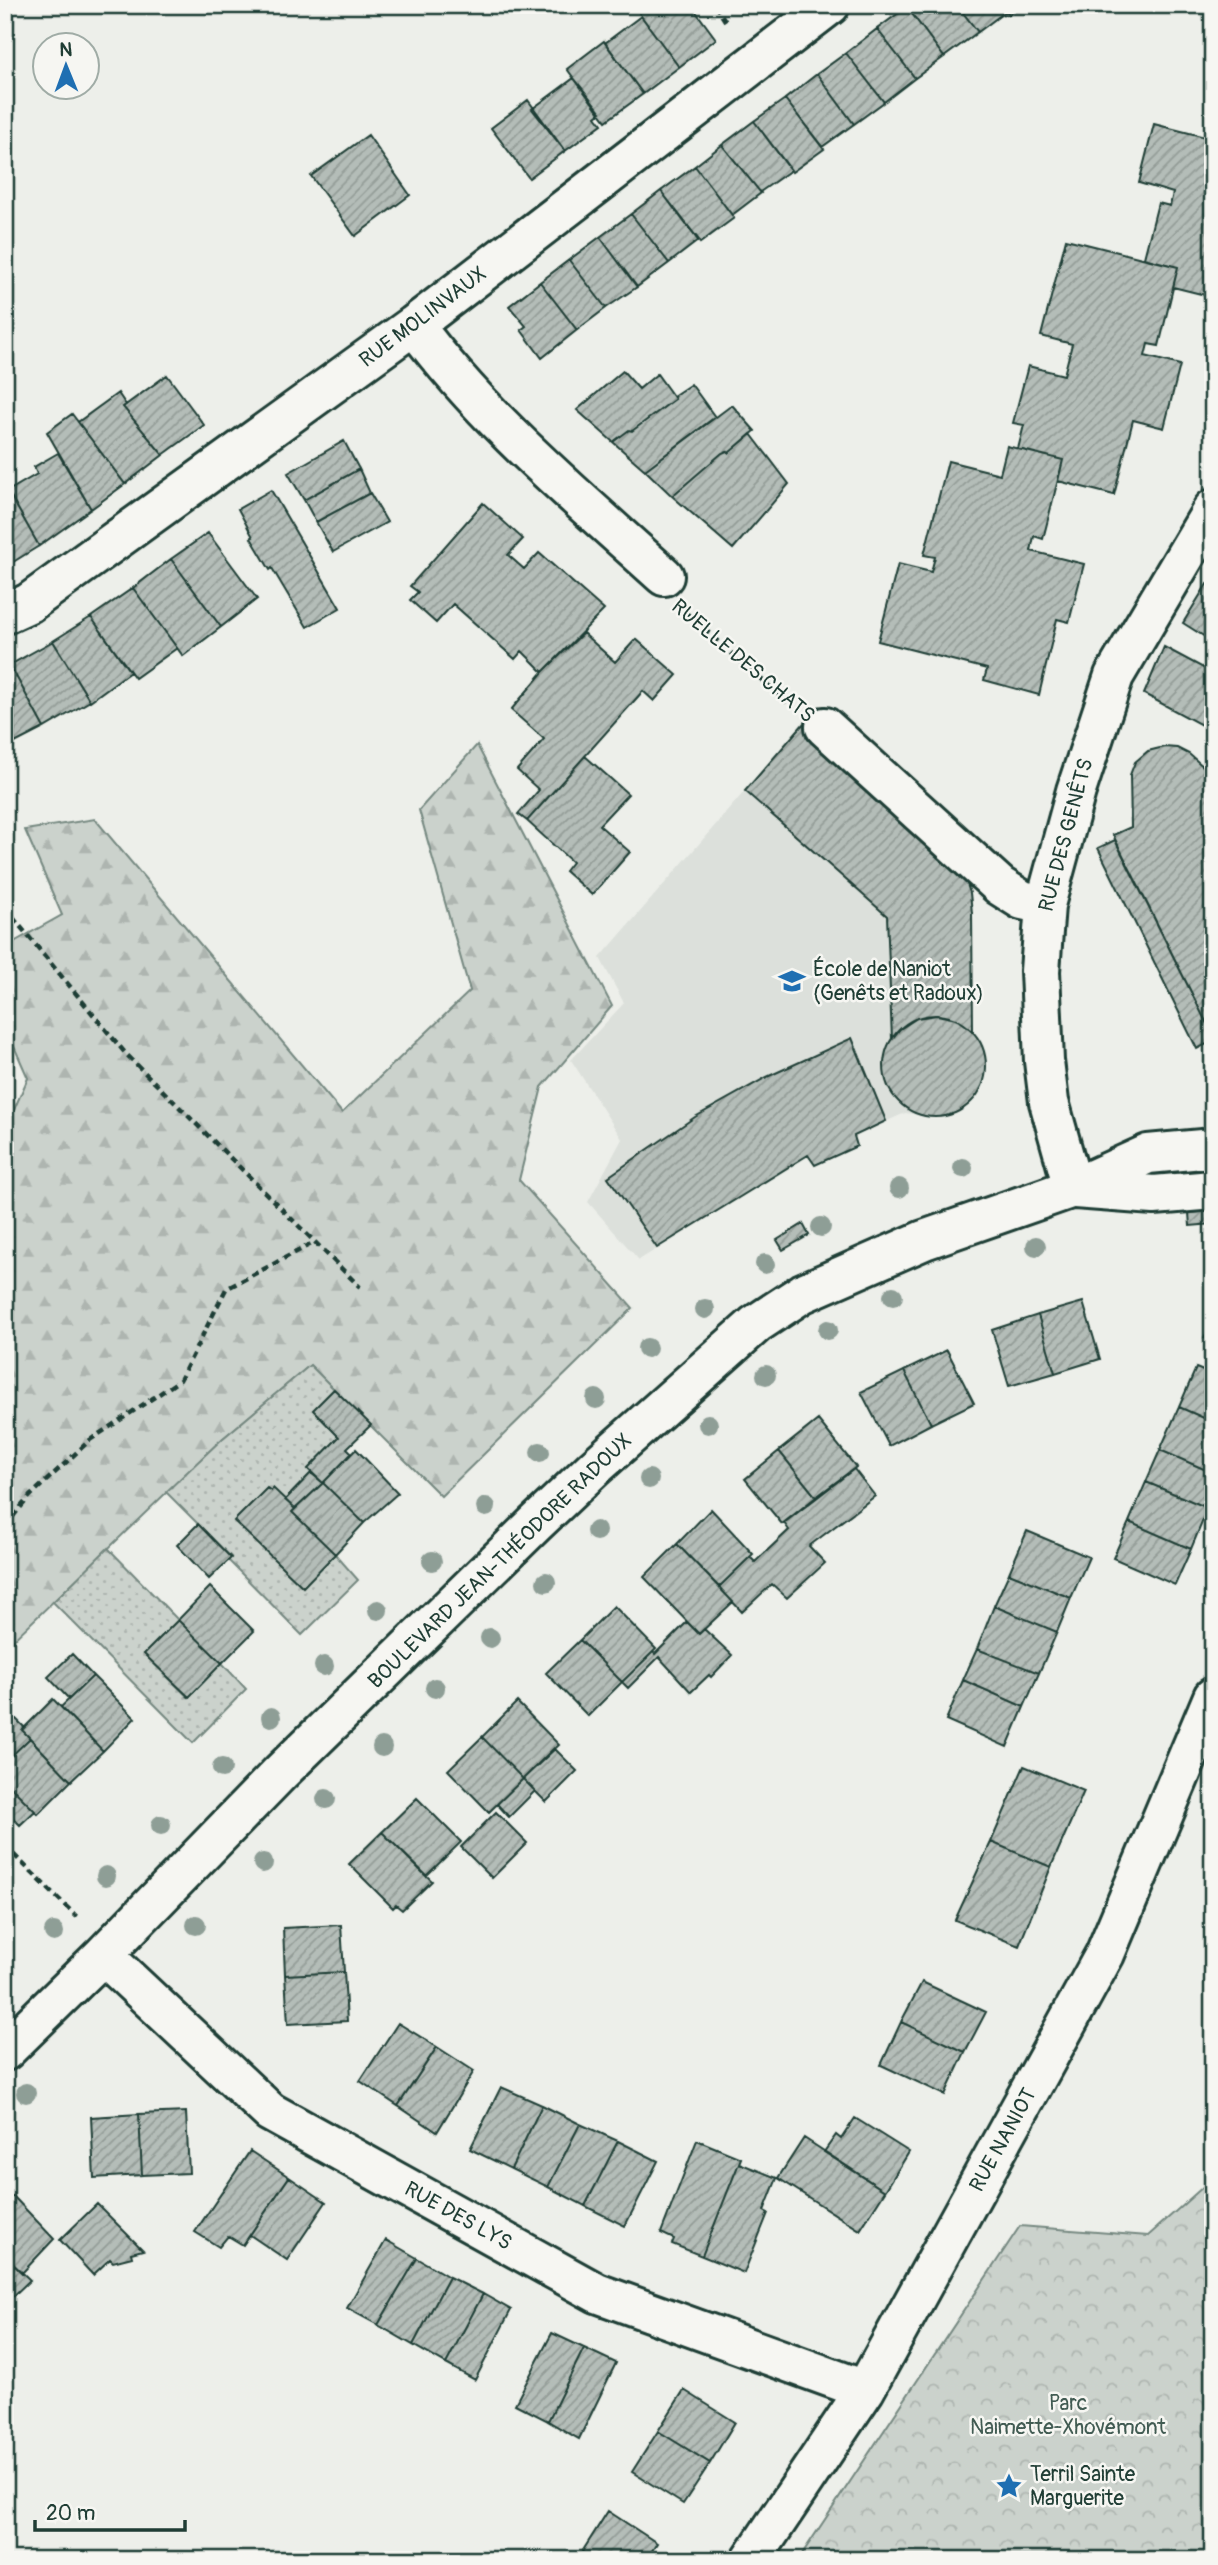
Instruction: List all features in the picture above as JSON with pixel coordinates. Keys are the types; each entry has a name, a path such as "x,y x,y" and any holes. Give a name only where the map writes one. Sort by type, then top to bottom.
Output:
{"street":[{"name":"RUE MOLINVAUX","path":"5,614 29,603 414,325 830,5"},
{"name":"RUELLE DES CHATS","path":"414,325 444,366 509,433 664,576"},
{"name":"RUE DES GENÊTS","path":"1073,1188 1049,1102 1044,1061 1040,971 1041,930 1045,905 1076,791 1114,677 1213,509"},
{"name":"RUELLE DES CHATS","path":"825,727 1000,886 1022,900 1045,905"},
{"name":"BOULEVARD JEAN-THÉODORE RADOUX","path":"5,2050 106,1952 280,1773 535,1524 756,1324 803,1293 924,1240 1073,1188 1148,1154 1213,1148"},
{"name":"BOULEVARD JEAN-THÉODORE RADOUX","path":"1073,1188 1154,1195 1213,1191"},
{"name":"RUE NANIOT","path":"751,2560 865,2390 1105,1954 1213,1698"},
{"name":"RUE DES LYS","path":"106,1952 270,2112 597,2293 865,2390"}],"path":[{"name":"RUELLE DES CHATS","path":"664,576 665,595 812,724 825,727"},
{"path":"5,908 126,1054 360,1287"},
{"path":"5,1526 30,1496 90,1440 180,1380 226,1289 315,1242"},
{"path":"5,1846 106,1952"}],"shaded area":[{"name":"École de Naniot (Genêts et Radoux)","path":"804,723 894,807 972,913 973,1031 983,1048 987,1069 980,1092 961,1110 941,1117 905,1113 854,1136 857,1146 815,1165 807,1155 639,1260 588,1202 622,1139 571,1060 624,1003 600,958"}],"green space":[{"path":"477,745 612,1006 542,1087 519,1180 633,1308 441,1496 310,1365 222,1439 5,1648 5,1130 28,1078 5,1026 5,947 62,915 25,830 95,819 342,1113 470,991 419,810"},
{"path":"310,1365 334,1389 313,1410 339,1437 308,1469 311,1473 285,1500 273,1489 271,1491 267,1488 235,1521 302,1586 335,1554 358,1580 302,1635 228,1560 231,1557 166,1492 222,1439"},
{"path":"108,1548 178,1620 144,1654 188,1697 222,1663 246,1689 193,1743 53,1602"},
{"name":"Parc Naimette-Xhovémont","path":"1213,2178 1213,2560 798,2560 1020,2226 1148,2236"}],"building":[{"path":"649,5 691,5 716,39 679,67 639,13"},
{"path":"957,5 978,32 944,57 907,7"},
{"path":"957,5 1002,5 1006,11 978,32"},
{"path":"1002,5 1021,5 1009,14"},
{"path":"907,7 944,57 915,78 877,29"},
{"path":"641,16 679,67 643,94 605,43"},
{"path":"877,29 915,78 884,102 846,53"},
{"path":"604,41 643,94 606,121 567,69"},
{"path":"846,53 884,102 854,124 817,74"},
{"path":"817,74 854,124 822,147 785,99"},
{"path":"574,78 601,112 596,116 602,124 565,151 532,109"},
{"path":"785,99 824,149 792,172 754,121"},
{"path":"528,100 565,151 529,178 491,128"},
{"path":"754,121 791,170 760,192 722,145"},
{"path":"1154,124 1213,139 1213,297 1173,287 1178,267 1144,258 1158,203 1170,206 1173,193 1139,183"},
{"path":"368,135 410,195 355,236 311,176"},
{"path":"722,145 761,193 732,215 695,166"},
{"path":"695,166 734,218 700,243 661,191"},
{"path":"661,191 699,240 669,263 631,214"},
{"path":"631,214 669,263 637,287 600,237"},
{"path":"600,237 637,287 606,308 569,260"},
{"path":"1066,239 1178,267 1159,346 1148,344 1145,356 1180,365 1164,428 1133,420 1114,495 1058,481 1063,460 1018,449 1024,425 1013,423 1028,366 1064,375 1072,344 1041,336"},
{"path":"569,260 606,308 577,330 540,282"},
{"path":"540,282 577,330 542,358 521,330 526,326 509,306"},
{"path":"623,371 639,389 657,374 675,399 613,442 577,410"},
{"path":"167,375 204,425 163,455 123,407"},
{"path":"691,384 715,417 645,470 613,442 629,430 632,431"},
{"path":"118,393 126,405 123,407 163,455 125,484 78,422"},
{"path":"732,405 755,431 729,453 722,453 672,496 645,470"},
{"path":"72,414 125,484 91,509 47,432"},
{"path":"751,434 789,484 733,549 672,496 722,453 729,453"},
{"path":"344,441 359,469 304,500 288,473"},
{"path":"1007,446 1063,460 1043,539 1034,536 1031,551 1084,564 1069,622 1057,619 1039,695 984,680 987,669 878,641 898,564 931,572 935,557 924,555 948,461 1000,474"},
{"path":"58,453 91,509 39,546 8,491 37,474 34,467"},
{"path":"359,469 370,493 316,522 304,500"},
{"path":"5,486 39,546 5,567"},
{"path":"271,490 340,608 307,627 251,538 253,537 238,509"},
{"path":"370,493 387,522 333,552 316,522"},
{"path":"483,503 523,539 508,555 524,569 539,553 604,610 543,672 522,651 515,659 453,604 436,623 410,600 418,592 410,586"},
{"path":"208,533 257,599 221,627 171,559"},
{"path":"171,559 221,627 183,656 133,588"},
{"path":"1207,584 1213,587 1213,642 1183,623"},
{"path":"133,588 177,648 135,678 91,617"},
{"path":"91,617 130,672 90,701 53,641"},
{"path":"583,633 615,662 636,639 677,675 654,701 643,691 527,821 518,814 539,790 517,770 544,739 511,710 543,672"},
{"path":"53,641 90,701 44,728 10,665"},
{"path":"1164,647 1213,673 1213,708 1203,726 1144,694"},
{"path":"10,665 44,728 5,748 5,667"},
{"path":"804,723 964,875 970,893 972,913 973,1031 956,1019 937,1015 917,1018 900,1029 892,1039 887,916 745,791"},
{"path":"1164,747 1177,748 1189,754 1213,775 1213,1036 1113,835 1131,827 1130,775 1135,762 1148,751"},
{"path":"585,756 628,794 599,825 630,852 592,895 565,871 572,862 527,821"},
{"path":"1115,840 1213,1036 1213,1041 1197,1049 1098,848"},
{"path":"935,1015 954,1019 971,1030 982,1047 986,1066 982,1085 971,1102 954,1113 935,1117 916,1113 899,1102 888,1085 884,1066 888,1047 899,1030 916,1019"},
{"path":"852,1038 886,1121 854,1136 857,1146 815,1165 808,1155 657,1248 608,1177 695,1117 767,1077"},
{"path":"1213,1211 1213,1224 1190,1226 1189,1213"},
{"path":"803,1224 809,1235 783,1250 777,1240"},
{"path":"1083,1302 1100,1359 1055,1373 1038,1315"},
{"path":"1038,1315 1055,1373 1009,1386 992,1330"},
{"path":"1213,1319 1213,1342 1204,1338"},
{"path":"947,1350 974,1403 931,1424 904,1371"},
{"path":"1196,1368 1213,1375 1213,1422 1179,1407"},
{"path":"904,1371 931,1424 889,1446 861,1392"},
{"path":"334,1389 371,1425 347,1448 352,1453 323,1483 308,1469 339,1437 313,1410"},
{"path":"1179,1407 1213,1422 1213,1473 1160,1450"},
{"path":"818,1420 856,1467 816,1497 779,1451"},
{"path":"356,1449 398,1493 364,1523 323,1483"},
{"path":"1160,1450 1213,1473 1213,1498 1208,1508 1146,1482"},
{"path":"779,1451 816,1497 782,1524 745,1479"},
{"path":"854,1469 875,1496 809,1546 825,1563 787,1598 772,1584 742,1612 719,1587 750,1557 755,1562 789,1530 784,1523"},
{"path":"311,1473 323,1483 295,1509 285,1500"},
{"path":"1146,1482 1208,1508 1191,1549 1129,1522"},
{"path":"323,1483 364,1523 335,1554 292,1512"},
{"path":"267,1488 271,1491 273,1488 295,1509 292,1512 335,1554 303,1587 234,1521"},
{"path":"711,1509 753,1554 719,1587 677,1544"},
{"path":"1129,1522 1191,1549 1175,1585 1113,1558"},
{"path":"198,1524 231,1558 209,1579 177,1545"},
{"path":"1027,1531 1089,1557 1071,1598 1009,1573"},
{"path":"677,1544 733,1602 699,1634 644,1577"},
{"path":"1009,1573 1071,1598 1057,1632 994,1606"},
{"path":"210,1587 254,1631 222,1663 178,1620"},
{"path":"614,1606 656,1649 622,1682 580,1640"},
{"path":"994,1606 1057,1632 1039,1673 977,1649"},
{"path":"178,1620 222,1663 189,1697 144,1654"},
{"path":"687,1622 699,1634 704,1629 732,1655 711,1677 709,1675 691,1692 659,1657 628,1688 622,1682"},
{"path":"580,1640 622,1682 588,1716 546,1673"},
{"path":"977,1649 1039,1673 1024,1707 963,1680"},
{"path":"72,1654 93,1676 69,1699 48,1677"},
{"path":"93,1676 135,1718 103,1751 61,1707"},
{"path":"963,1680 1024,1707 1007,1747 946,1720"},
{"path":"53,1699 103,1751 71,1781 22,1730"},
{"path":"517,1702 559,1745 523,1779 482,1737"},
{"path":"5,1708 24,1727 22,1730 30,1738 5,1762"},
{"path":"482,1737 523,1779 489,1812 448,1770"},
{"path":"30,1738 71,1781 38,1814 5,1781 5,1762"},
{"path":"554,1748 577,1771 546,1802 523,1779"},
{"path":"1024,1766 1084,1791 1051,1867 991,1842"},
{"path":"523,1779 535,1791 509,1817 497,1804"},
{"path":"5,1781 35,1811 20,1825 5,1810"},
{"path":"417,1798 461,1842 426,1876 382,1832"},
{"path":"496,1812 527,1843 492,1878 461,1847"},
{"path":"382,1832 432,1881 402,1910 396,1905 393,1908 349,1864"},
{"path":"991,1842 1051,1867 1019,1946 955,1920"},
{"path":"341,1925 344,1972 285,1975 283,1928"},
{"path":"344,1972 347,2021 288,2024 285,1975"},
{"path":"922,1982 986,2012 965,2052 901,2022"},
{"path":"901,2022 965,2052 945,2095 881,2065"},
{"path":"398,2023 437,2047 398,2106 360,2081"},
{"path":"437,2047 474,2071 437,2132 398,2106"},
{"path":"501,2087 542,2105 511,2169 470,2149"},
{"path":"542,2105 580,2124 548,2187 511,2169"},
{"path":"186,2112 189,2173 142,2175 139,2114"},
{"path":"139,2114 142,2175 94,2178 91,2117"},
{"path":"855,2118 909,2152 885,2191 824,2152 836,2135 841,2139"},
{"path":"580,2124 618,2141 585,2206 548,2187"},
{"path":"804,2138 885,2191 860,2230 778,2178"},
{"path":"697,2140 741,2158 702,2256 672,2244 674,2239 661,2233"},
{"path":"618,2141 658,2161 625,2226 585,2206"},
{"path":"250,2151 289,2177 243,2245 228,2236 219,2247 195,2232"},
{"path":"739,2163 777,2178 764,2211 768,2213 744,2273 702,2256"},
{"path":"289,2177 326,2202 287,2260 250,2235"},
{"path":"13,2196 54,2239 22,2273 5,2256 5,2203"},
{"path":"97,2204 143,2250 131,2253 132,2257 113,2262 110,2259 93,2275 60,2240"},
{"path":"386,2240 417,2258 378,2325 347,2308"},
{"path":"5,2256 30,2280 5,2304"},
{"path":"417,2258 449,2277 413,2345 378,2325"},
{"path":"449,2277 483,2294 446,2364 413,2345"},
{"path":"483,2294 511,2310 475,2380 446,2364"},
{"path":"552,2333 584,2348 548,2421 515,2404"},
{"path":"584,2348 616,2363 579,2439 548,2421"},
{"path":"684,2390 735,2422 710,2463 658,2431"},
{"path":"658,2431 710,2463 683,2504 632,2472"},
{"path":"608,2511 657,2543 646,2560 595,2560 582,2552"}],"place":[{"name":"École de Naniot (Genêts et Radoux)","path":"792,981"},
{"name":"Terril Sainte Marguerite","path":"1009,2486"}]}
